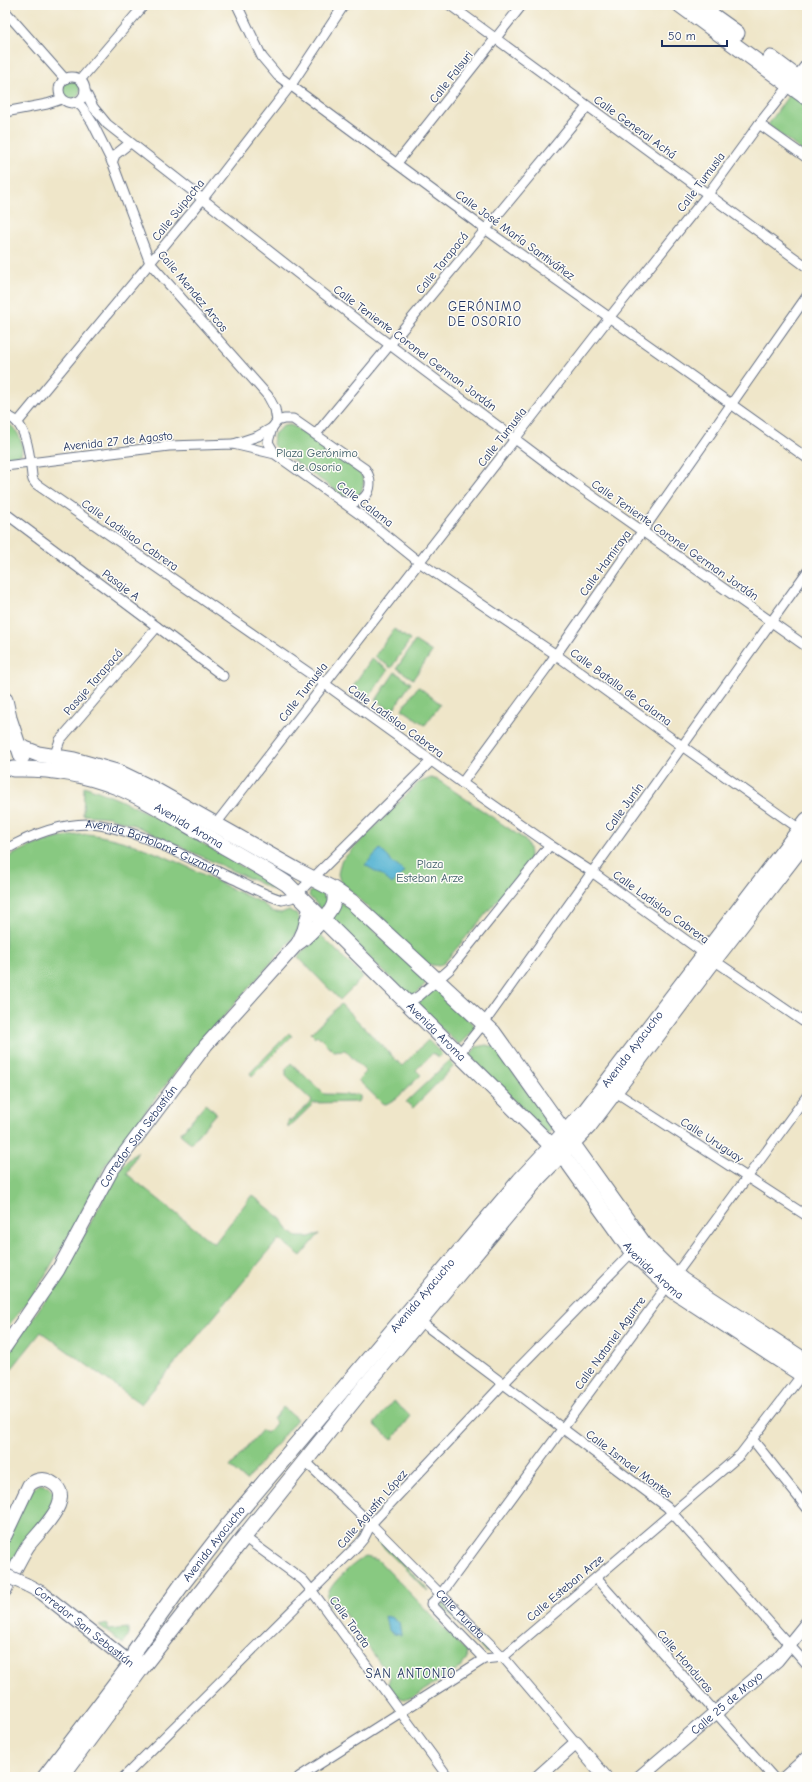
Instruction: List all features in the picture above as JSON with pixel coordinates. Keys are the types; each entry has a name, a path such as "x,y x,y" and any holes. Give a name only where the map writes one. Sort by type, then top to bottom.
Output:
{"main road":[{"path":"680,5 797,82"},
{"path":"698,5 797,82 807,98"},
{"path":"5,700 14,744 22,760 18,765 9,770"},
{"name":"Avenida Aroma","path":"14,744 38,754 92,764 120,773 153,789 215,825 333,889 352,902 436,980 484,1022 503,1044 671,1280"},
{"name":"Avenida Aroma","path":"9,770 30,769 66,773 118,787 148,802 287,884 458,1055 556,1150 568,1163 632,1252 671,1280 806,1370"},
{"name":"Avenida Ayacucho","path":"61,1777 135,1667 136,1649 183,1583 228,1525 520,1180 569,1138 585,1111 610,1089 805,831"},
{"name":"Avenida Ayacucho","path":"45,1777 539,1177 556,1150"}],"street":[{"path":"80,80 144,5"},
{"name":"Calle José María Santiváñez","path":"237,5 262,57 278,76 484,229 807,458"},
{"name":"Calle Suipacha","path":"18,422 202,200 291,85 344,5"},
{"name":"Calle General Achá","path":"450,5 807,267"},
{"name":"Calle Falsuri","path":"397,163 496,40 522,5"},
{"path":"5,11 65,79"},
{"name":"Calle Tumusla","path":"215,825 419,562 516,440 609,318 708,194 759,124 797,82 807,63"},
{"path":"73,77 80,80 85,91 82,98 76,102 68,103 62,99 58,92 58,88 65,79 73,77"},
{"name":"Calle Teniente Coronel German Jordán","path":"85,91 98,115 130,143 390,345 571,481 807,647"},
{"path":"5,112 47,104 62,99"},
{"name":"Calle Mendez Arcos","path":"76,102 85,111 92,122 112,163 150,263 268,396 275,409 275,425 268,442 275,454"},
{"name":"Calle Tarapacá","path":"316,434 484,229 587,107"},
{"path":"759,124 807,158"},
{"path":"112,163 115,155 130,143"},
{"name":"Calle Hamiraya","path":"462,784 643,531 807,296"},
{"path":"5,416 18,422"},
{"path":"275,425 284,419 293,419 365,469 370,476 371,486 364,497 358,502 353,504 344,502"},
{"name":"Calle Ladislao Cabrera","path":"18,422 28,448 33,480 36,484 325,684 462,784 592,872 709,957 807,1024"},
{"name":"Avenida 27 de Agosto","path":"233,444 258,436 275,425"},
{"name":"Avenida 27 de Agosto","path":"5,466 169,446 233,444 275,454"},
{"name":"Calle Calama","path":"275,454 344,502 419,562"},
{"name":"Pasaje A","path":"5,513 222,676"},
{"name":"Calle Batalla de Calama","path":"419,562 555,654 682,746 805,831"},
{"name":"Calle Junín","path":"458,1055 484,1022 807,572"},
{"name":"Pasaje Tarapacá","path":"54,757 60,740 156,627"},
{"path":"297,894 311,878 431,761"},
{"name":"Avenida Bartolomé Guzmán","path":"5,850 20,841 35,835 66,827 88,824 108,826 152,841 275,898 282,900 291,898 297,894"},
{"path":"407,1003 419,996 450,969 550,845"},
{"name":"Corredor San Sebastián","path":"297,944 307,938 333,906 333,889"},
{"name":"Corredor San Sebastián","path":"5,1347 58,1270 112,1170 206,1045 297,944 304,930 310,907"},
{"name":"Calle Uruguay","path":"610,1089 807,1216"},
{"name":"Calle Nataniel Aguirre","path":"431,1604 441,1594 807,1096"},
{"name":"Calle Agustín López","path":"124,1777 364,1538 371,1524 502,1384 632,1252"},
{"name":"Calle Ismael Montes","path":"408,1312 672,1512 807,1665"},
{"name":"Calle Esteban Arze","path":"503,1657 728,1466 753,1440 806,1370"},
{"path":"753,1440 807,1508"},
{"name":"Calle Punata","path":"305,1461 371,1524 503,1657 605,1777"},
{"path":"5,1536 29,1485 35,1480 42,1479 48,1481 57,1488 60,1494 57,1512 28,1546 5,1590"},
{"name":"Calle Tarata","path":"244,1537 302,1580 312,1591 448,1777"},
{"name":"Corredor San Sebastián","path":"6,1576 42,1593 135,1667"},
{"name":"Calle Honduras","path":"596,1578 773,1777"},
{"name":"Calle Punata","path":"431,1604 484,1659"},
{"name":"Calle 25 de Mayo","path":"640,1777 777,1660 790,1646 807,1623"},
{"path":"299,1777 484,1659 503,1657"},
{"path":"538,1777 576,1743"},
{"path":"786,1777 807,1758"}],"green space":[{"path":"71,81 77,84 80,90 77,96 71,99 65,96 62,90 65,84"},
{"path":"790,93 807,102 807,155 768,125"},
{"path":"5,423 13,427 21,440 21,454 15,457 5,458"},
{"name":"Plaza Gerónimo de Osorio","path":"290,425 359,471 364,481 361,493 356,496 344,496 277,449 273,445 274,434 283,426"},
{"path":"394,629 410,640 391,668 375,656"},
{"path":"415,641 432,652 413,679 397,668"},
{"path":"372,658 388,670 369,697 353,686"},
{"path":"395,672 411,683 392,711 376,700"},
{"path":"419,687 440,705 425,725 402,709"},
{"name":"Plaza Esteban Arze","path":"431,778 438,780 524,839 529,847 530,853 529,863 445,962 439,966 426,964 340,881 338,874 341,861 418,783"},
{"path":"84,786 109,795 157,818 279,889 276,891 134,825 109,817 83,815"},
{"path":"88,834 111,838 156,853 262,903 271,911 281,913 289,910 296,914 300,920 300,925 294,937 183,1062 106,1164 76,1223 36,1291 5,1330 5,859 35,845 55,839"},
{"path":"316,889 319,890 328,901 321,909 309,896 310,892"},
{"path":"339,902 350,907 426,981 426,983 416,994 409,996 330,919"},
{"path":"320,934 363,977 340,1000 298,957"},
{"path":"435,988 475,1026 475,1028 461,1043 458,1044 416,1005 417,1001"},
{"path":"341,1004 402,1066 428,1040 442,1054 438,1058 433,1053 416,1070 421,1075 397,1098 386,1104 382,1103 358,1080 366,1072 345,1050 333,1051 317,1035 315,1037 311,1033"},
{"path":"289,1033 292,1036 252,1076 250,1073"},
{"path":"486,1045 496,1047 552,1127 553,1129 548,1135 470,1056 476,1047"},
{"path":"449,1061 454,1066 413,1108 406,1102"},
{"path":"291,1063 324,1094 354,1095 356,1093 360,1096 360,1100 357,1102 314,1103 288,1128 288,1121 292,1120 312,1101 286,1076 286,1069"},
{"path":"205,1104 216,1113 191,1143 180,1134"},
{"path":"138,1151 127,1174 214,1244 252,1195 282,1219 288,1230 297,1237 309,1237 319,1234 301,1256 279,1239 141,1404 41,1332 5,1377 5,1358 64,1273 119,1169"},
{"path":"393,1401 411,1416 392,1440 374,1424"},
{"path":"283,1407 297,1419 246,1481 230,1467 262,1430 267,1433 276,1422 273,1419"},
{"path":"39,1484 47,1486 54,1493 52,1507 11,1569 5,1565 5,1545 29,1492"},
{"path":"377,1537 429,1591 428,1592 375,1539"},
{"path":"366,1557 378,1560 466,1651 467,1659 461,1667 412,1698 404,1699 395,1693 388,1684 390,1677 339,1606 332,1609 328,1600 333,1584 356,1563"},
{"path":"443,1603 489,1651 487,1653 441,1605"},
{"path":"108,1624 108,1630 128,1628 128,1635 123,1644 99,1626"}],"water":[{"path":"380,849 392,863 404,872 392,884 382,875 365,865"},
{"path":"385,1616 393,1618 399,1622 401,1635 394,1634 388,1630"}],"district":[{"name":"GERÓNIMO DE OSORIO","path":"485,314"},
{"name":"SAN ANTONIO","path":"411,1673"}]}
